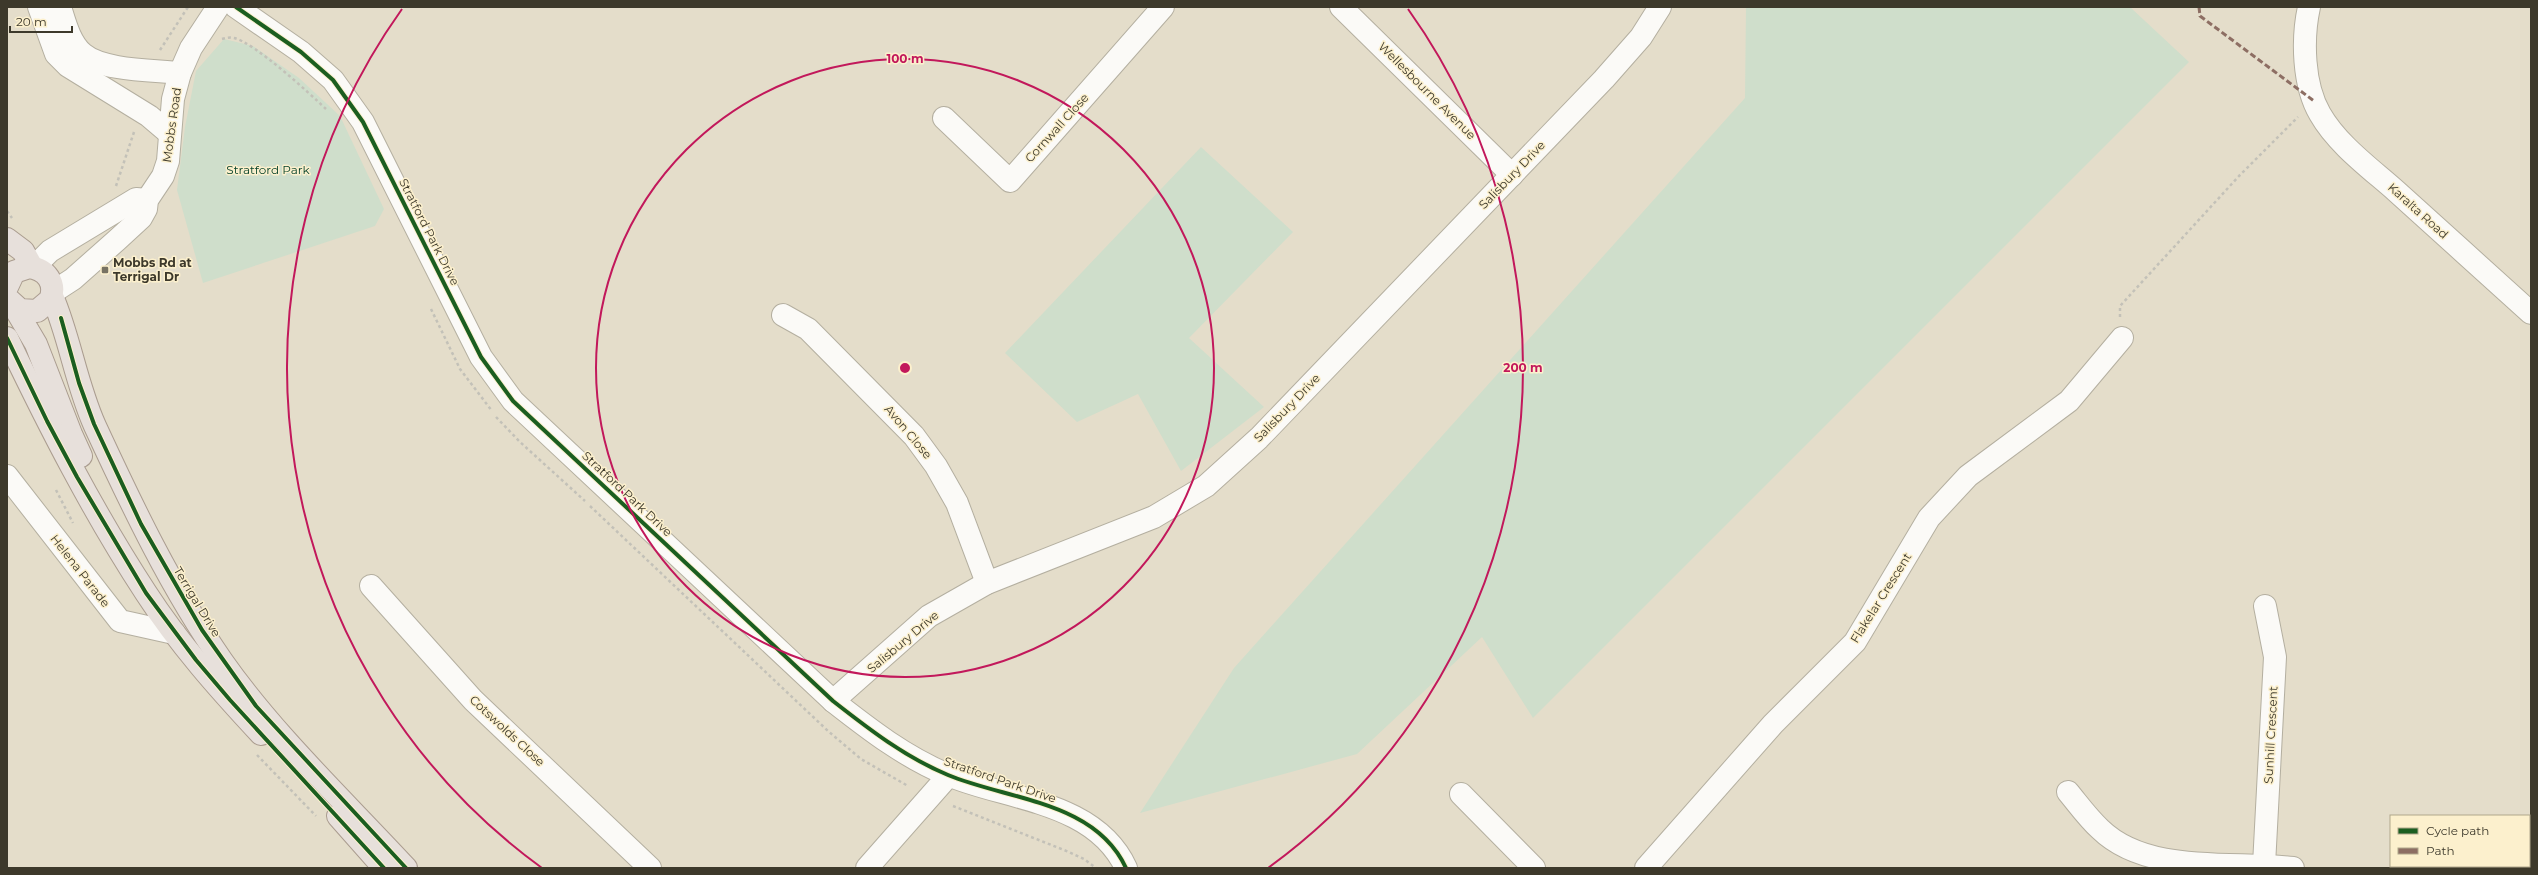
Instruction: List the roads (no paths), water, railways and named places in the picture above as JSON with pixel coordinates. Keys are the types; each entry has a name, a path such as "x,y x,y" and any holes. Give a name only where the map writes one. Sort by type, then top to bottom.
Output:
{"main road":[{"path":"9,295 20,310 33,312 45,307 52,294 49,277 33,267 10,229"},
{"path":"33,267 25,267 14,272 9,295 36,344 71,434 122,535 126,558"},
{"name":"Terrigal Drive","path":"52,294 61,318 79,383 94,424 141,524 202,630 256,706 406,868"},
{"path":"7,338 46,421 76,476 112,539 126,558 146,593 174,633 230,700 384,868"}],"street":[{"path":"39,7 56,54 68,66 149,116 169,133"},
{"path":"60,7 73,41 83,54 94,61 107,65 180,73"},
{"name":"Mobbs Road","path":"52,294 73,279 141,218 146,209 147,200 164,176 168,161 169,133 173,99 180,73 191,48 218,7"},
{"name":"Stratford Park Drive","path":"236,7 301,52 333,80 363,122 481,357 513,401 833,701 888,744 949,775 1048,805 1086,824 1100,834 1119,852 1126,868"},
{"name":"Cornwall Close","path":"944,118 1010,180 1164,7"},
{"name":"Wellesbourne Avenue","path":"1341,7 1512,175"},
{"name":"Salisbury Drive","path":"833,701 929,616 987,583 1154,517 1206,486 1258,438 1609,73 1640,37 1660,7"},
{"name":"Karalta Road","path":"2309,7 2306,46 2314,101 2320,114 2332,130 2358,157 2531,313"},
{"path":"33,267 50,251 136,200 147,200"},
{"path":"61,318 65,296 73,279"},
{"name":"Avon Close","path":"783,315 808,329 914,436 936,466 957,503 987,583"},
{"name":"Flakelar Crescent","path":"1652,866 1774,724 1855,642 1929,518 1968,476 2069,402 2122,338"},
{"name":"Helena Parade","path":"7,476 120,622 174,633"},
{"name":"Cotswolds Close","path":"371,586 473,700 650,868"},
{"name":"Sunhill Crescent","path":"2264,865 2274,657 2265,606"},
{"path":"867,868 949,775"},
{"path":"2068,792 2100,830 2136,853 2196,863 2264,865 2293,868"},
{"path":"1461,794 1534,868"}],"place":[{"name":"Mobbs Rd at Terrigal Dr","path":"105,270"}],"park label":[{"name":"Stratford Park","path":"268,170"}]}
